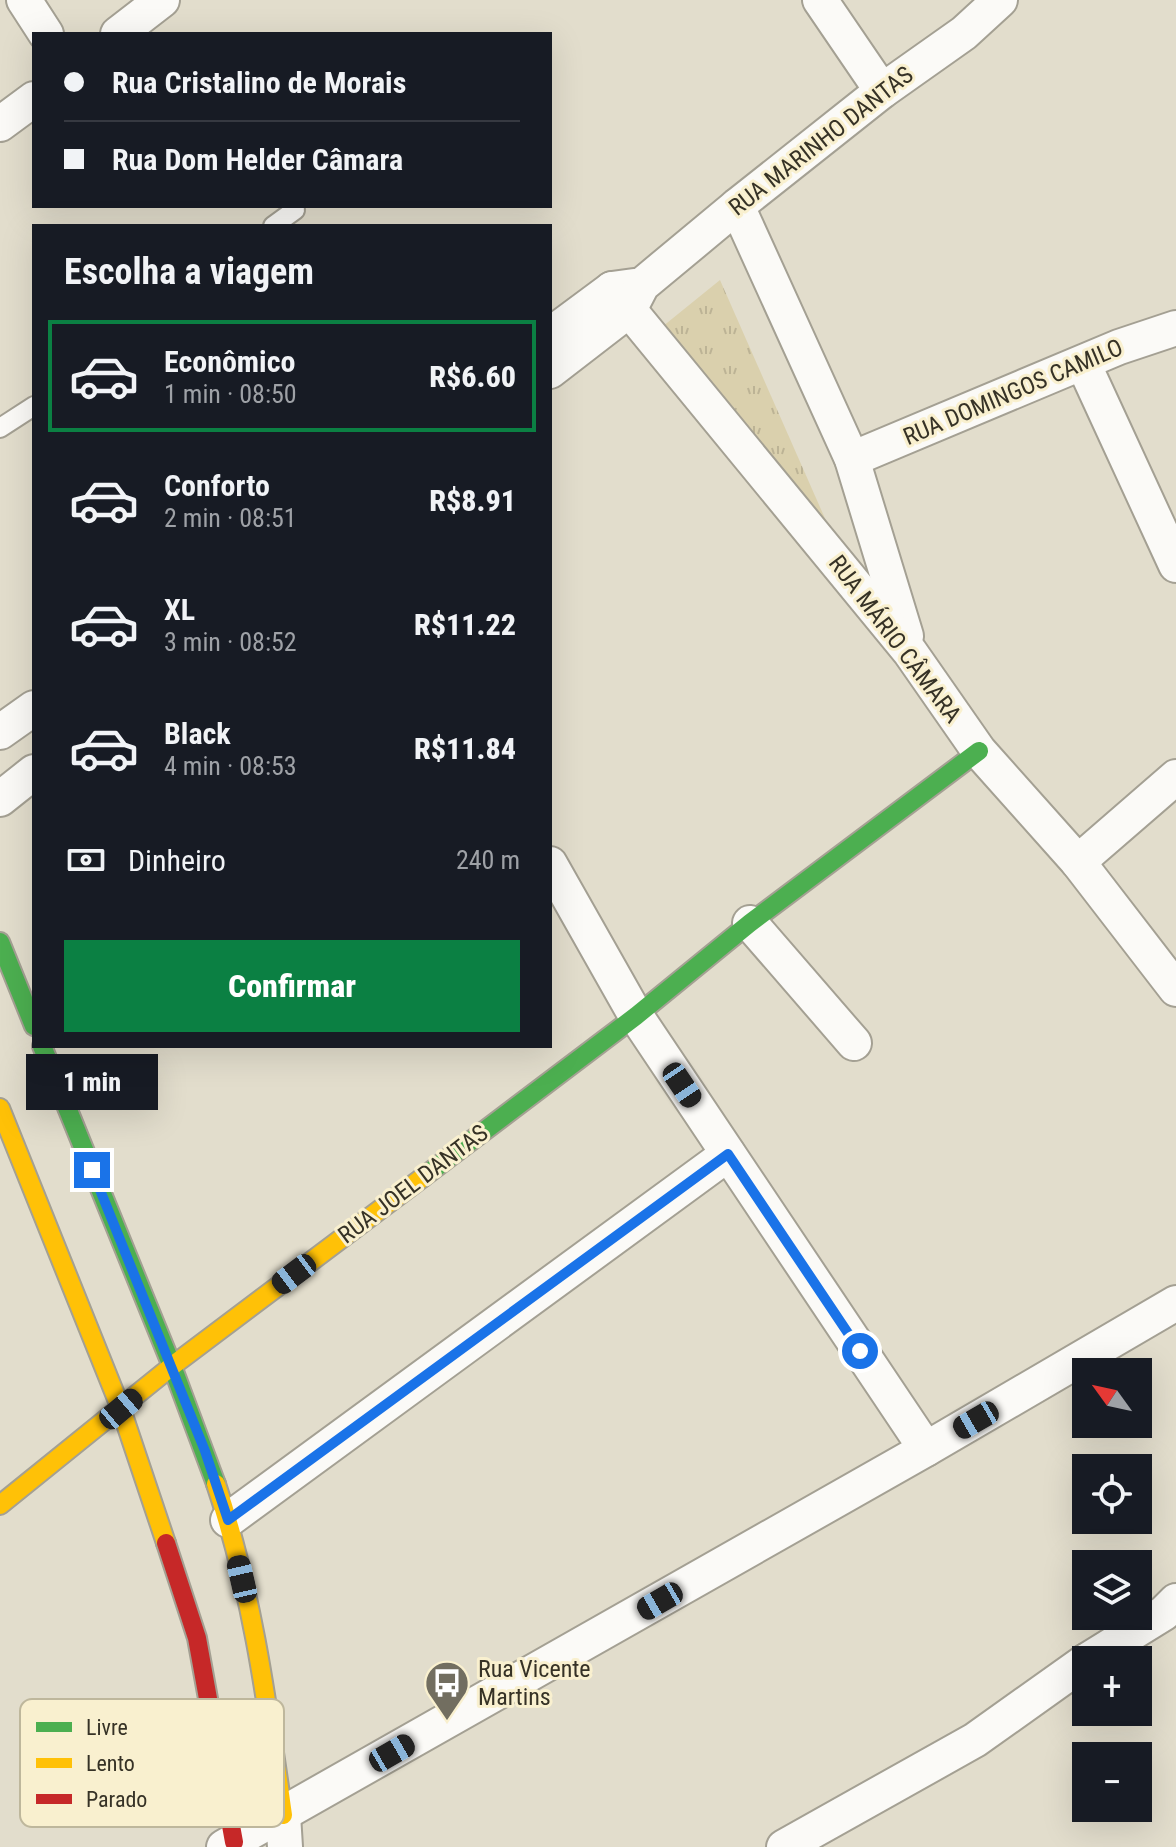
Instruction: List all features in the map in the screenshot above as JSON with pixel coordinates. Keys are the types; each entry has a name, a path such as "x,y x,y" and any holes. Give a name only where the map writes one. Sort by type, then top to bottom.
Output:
{"street":[{"path":"24,0 45,32"},
{"path":"121,32 162,0"},
{"path":"820,0 882,91"},
{"name":"RUA MARINHO DANTAS","path":"552,369 628,295 882,91 964,33 1000,0"},
{"path":"0,124 32,100"},
{"path":"737,206 852,459 910,652"},
{"name":"RUA MARINHO DANTAS","path":"552,334 628,295"},
{"name":"RUA MÁRIO CÂMARA","path":"628,295 910,652 979,751 1078,862 1176,989"},
{"name":"RUA DOMINGOS CAMILO","path":"852,459 1042,378 1176,328"},
{"path":"1083,363 1176,565"},
{"path":"0,732 32,709"},
{"name":"RUA JOEL DANTAS","path":"0,1505 172,1366 636,1016 750,923 979,751"},
{"path":"0,799 32,774"},
{"path":"1078,862 1176,777"},
{"path":"552,868 636,1016 926,1449"},
{"path":"750,923 854,1043"},
{"path":"0,942 32,1021"},
{"path":"43,1048 205,1451 228,1520 266,1699"},
{"path":"0,1108 121,1409 197,1638 207,1699"},
{"path":"228,1520 728,1154"},
{"path":"231,1845 284,1831 1176,1303"},
{"path":"1110,1646 1164,1613 1176,1601"},
{"path":"784,1847 975,1740 1072,1671"}],"lane":[{"path":"276,224 295,210"},
{"path":"0,428 32,407"}],"green space":[{"path":"720,280 827,523 657,331"}],"traffic: fast":[{"path":"422,1178 636,1016 750,923 979,751"},
{"path":"0,942 32,1021"},
{"path":"43,1048 172,1366 216,1484"}],"traffic: slow":[{"path":"0,1108 121,1409 166,1543"},
{"path":"0,1505 172,1366 422,1178"},
{"path":"216,1484 249,1606 266,1699"}],"traffic: jam":[{"path":"166,1543 197,1638 208,1699"},
{"path":"231,1827 234,1842"}],"place":[{"name":"Rua Vicente Martins","path":"447,1722"}],"route":[{"path":"92,1170 172,1366 228,1520 728,1154 860,1351"}]}
